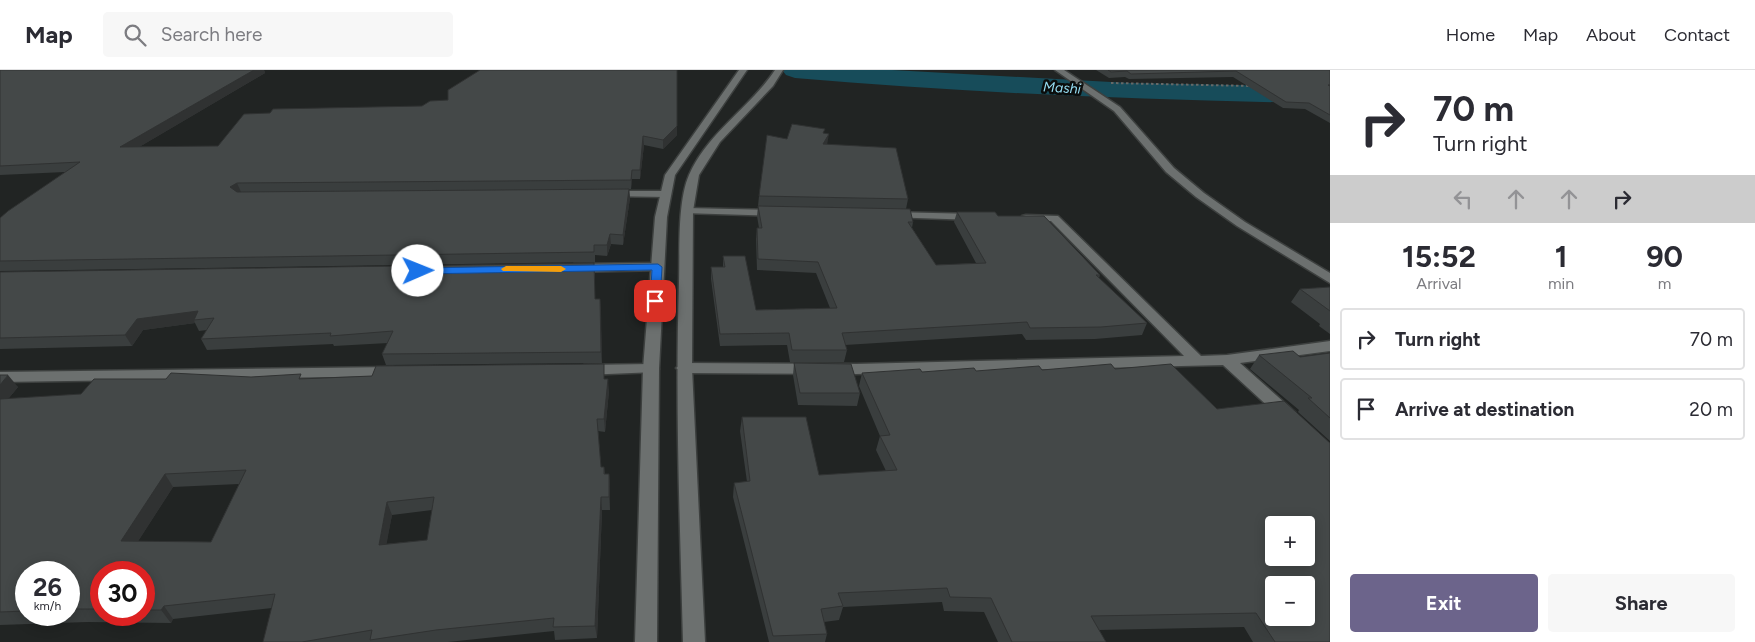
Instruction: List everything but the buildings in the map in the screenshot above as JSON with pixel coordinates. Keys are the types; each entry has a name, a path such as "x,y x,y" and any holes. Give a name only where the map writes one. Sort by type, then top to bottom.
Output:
{"street":[{"path":"694,642 684,368 687,211 694,175 716,140 770,84 778,70"},
{"path":"1059,70 1117,109 1170,170 1200,195 1241,224 1330,279"},
{"path":"646,642 651,369 660,217 670,175 739,75"},
{"path":"597,194 666,194"},
{"path":"687,211 786,213"},
{"path":"876,215 985,217"},
{"path":"1014,218 1054,218 1196,360"},
{"path":"558,269 658,267"},
{"path":"684,368 856,369 1227,360 1330,346"},
{"path":"1227,360 1301,427"},
{"path":"572,370 651,369"},
{"path":"0,377 404,372"}],"path":[{"path":"1109,83 1261,86"}],"waterway":[{"name":"Mashi","path":"795,70 929,81 1062,88 1330,95"}],"slow traffic":[{"path":"506,269 561,269"}],"route":[{"path":"418,271 658,267 655,301"}]}
